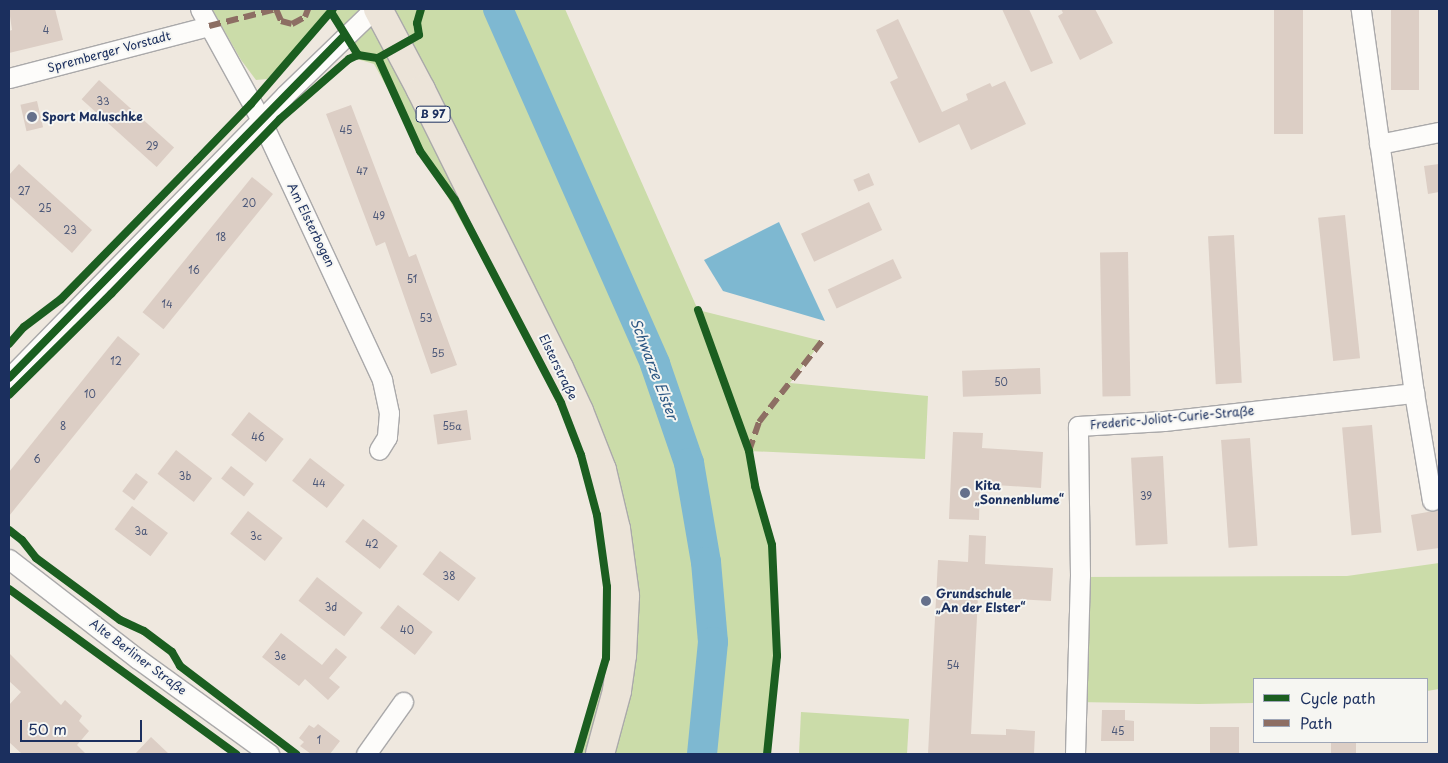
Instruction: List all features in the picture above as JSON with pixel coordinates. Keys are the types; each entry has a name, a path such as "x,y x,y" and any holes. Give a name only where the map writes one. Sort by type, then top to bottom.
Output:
{"main road":[{"name":"Elsterstraße","path":"376,9 421,90 559,368 602,470 616,530 624,596 622,656 617,691 600,754"}],"street":[{"name":"Am Elsterbogen","path":"200,9 261,120 382,380 390,413 387,437 379,450"},
{"path":"9,378 261,120 376,9"},
{"path":"1361,9 1414,393 1432,500"},
{"name":"Spremberger Vorstadt","path":"9,78 209,26"},
{"path":"1379,144 1439,132"},
{"name":"Frederic-Joliot-Curie-Straße","path":"1074,754 1080,575 1078,426 1164,421 1414,393"},
{"name":"Alte Berliner Straße","path":"9,559 138,660 269,754"},
{"path":"366,754 402,702"}],"green space":[{"path":"212,9 373,9 343,37 326,12 301,44 267,79 256,80 241,60"},
{"path":"377,9 579,411 621,563 599,754 576,754 604,658 606,587 597,515 581,455 549,386 508,306 374,64 357,59 344,38"},
{"path":"380,9 565,9 698,310 822,341 790,383 928,396 925,459 749,451 755,486 772,545 776,656 767,754 601,754 618,692 611,501"},
{"path":"1439,563 1439,689 1428,691 1428,678 1253,678 1253,703 1076,702 1081,577 1347,576"},
{"path":"801,712 909,719 907,754 799,754"}],"water":[{"path":"779,222 825,321 723,291 704,260"}],"building":[{"path":"9,9 55,9 63,40 9,53 9,31 12,30"},
{"path":"1002,9 1029,9 1053,63 1031,72"},
{"path":"1061,9 1095,9 1113,43 1080,60 1058,16 1063,13"},
{"path":"1274,9 1303,9 1303,134 1274,134"},
{"path":"1391,9 1419,9 1419,90 1391,90"},
{"path":"898,19 942,112 968,100 966,94 990,83 992,87 1005,81 1026,124 971,150 959,124 919,143 890,82 898,78 876,30"},
{"path":"99,80 174,148 157,167 82,99"},
{"path":"37,101 43,127 27,131 20,105"},
{"path":"351,105 409,257 416,254 457,365 431,374 385,242 376,246 326,114"},
{"path":"19,164 92,230 72,253 9,196 9,175"},
{"path":"1439,164 1439,192 1428,194 1424,166"},
{"path":"869,173 874,185 858,192 853,180"},
{"path":"252,177 273,194 163,329 142,312"},
{"path":"869,202 882,230 814,262 801,234"},
{"path":"1345,215 1360,358 1333,361 1318,218"},
{"path":"1234,235 1242,383 1216,384 1208,236"},
{"path":"1100,252 1128,252 1131,396 1103,396"},
{"path":"893,259 902,278 837,308 828,289"},
{"path":"118,336 140,354 9,516 9,472"},
{"path":"1040,368 1041,394 963,397 962,371"},
{"path":"467,410 471,440 438,444 433,415"},
{"path":"249,412 284,439 266,462 231,435"},
{"path":"1372,425 1381,533 1352,535 1342,428"},
{"path":"953,432 983,433 982,448 1043,452 1041,488 980,484 979,520 949,519"},
{"path":"1250,438 1258,546 1229,548 1221,440"},
{"path":"176,450 212,478 194,502 158,474"},
{"path":"1163,456 1168,544 1136,546 1131,458"},
{"path":"310,458 345,485 327,508 292,481"},
{"path":"231,466 254,484 244,496 221,479"},
{"path":"136,473 148,482 134,500 122,491"},
{"path":"132,506 168,533 150,556 115,529"},
{"path":"1439,510 1439,548 1417,551 1411,515"},
{"path":"248,511 283,538 265,561 230,534"},
{"path":"363,519 398,546 380,569 345,542"},
{"path":"969,535 986,536 985,564 1053,568 1051,601 978,597 971,734 1006,735 1006,729 1035,731 1034,754 928,754 938,560 968,562"},
{"path":"440,551 476,578 458,601 423,574"},
{"path":"317,577 363,613 344,636 299,601"},
{"path":"398,605 433,632 415,655 380,628"},
{"path":"281,633 322,665 336,648 347,657 329,678 340,687 328,700 305,679 299,686 262,657"},
{"path":"9,653 61,705 65,700 82,716 79,721 89,731 77,745 86,754 22,754 9,742 9,705 21,692 9,681"},
{"path":"1102,710 1125,710 1125,720 1134,721 1134,741 1101,741"},
{"path":"318,724 340,741 330,754 311,754 300,746 304,742 299,738 309,725 314,728"},
{"path":"1210,727 1239,727 1239,754 1210,754"},
{"path":"151,737 169,754 135,754"},
{"path":"1331,743 1356,743 1356,754 1331,754"}],"waterway":[{"name":"Schwarze Elster","path":"498,9 655,364 689,463 706,562 713,642 702,754"}],"marked path":[{"path":"209,26 276,9 281,21 292,24 305,17 308,9"},
{"path":"749,451 759,422 822,341"}],"cycle path":[{"path":"9,344 24,327 61,299 197,160 251,104 333,9"},
{"path":"331,12 358,55 378,58 419,35 417,23 421,9"},
{"path":"9,378 345,35"},
{"path":"9,395 111,294 280,119 349,59 358,55"},
{"path":"378,58 420,151 455,200 561,403 581,455 597,515 607,587 606,658 578,754"},
{"path":"698,310 749,451 755,486 772,545 777,656 767,754"},
{"path":"9,530 22,540 36,558 120,620 144,631 172,652 180,666 296,754"},
{"path":"9,589 236,754"}],"place":[{"name":"Sport Maluschke","path":"32,117"},
{"name":"Kita „Sonnenblume“","path":"965,493"},
{"name":"Grundschule „An der Elster“","path":"926,601"}]}
